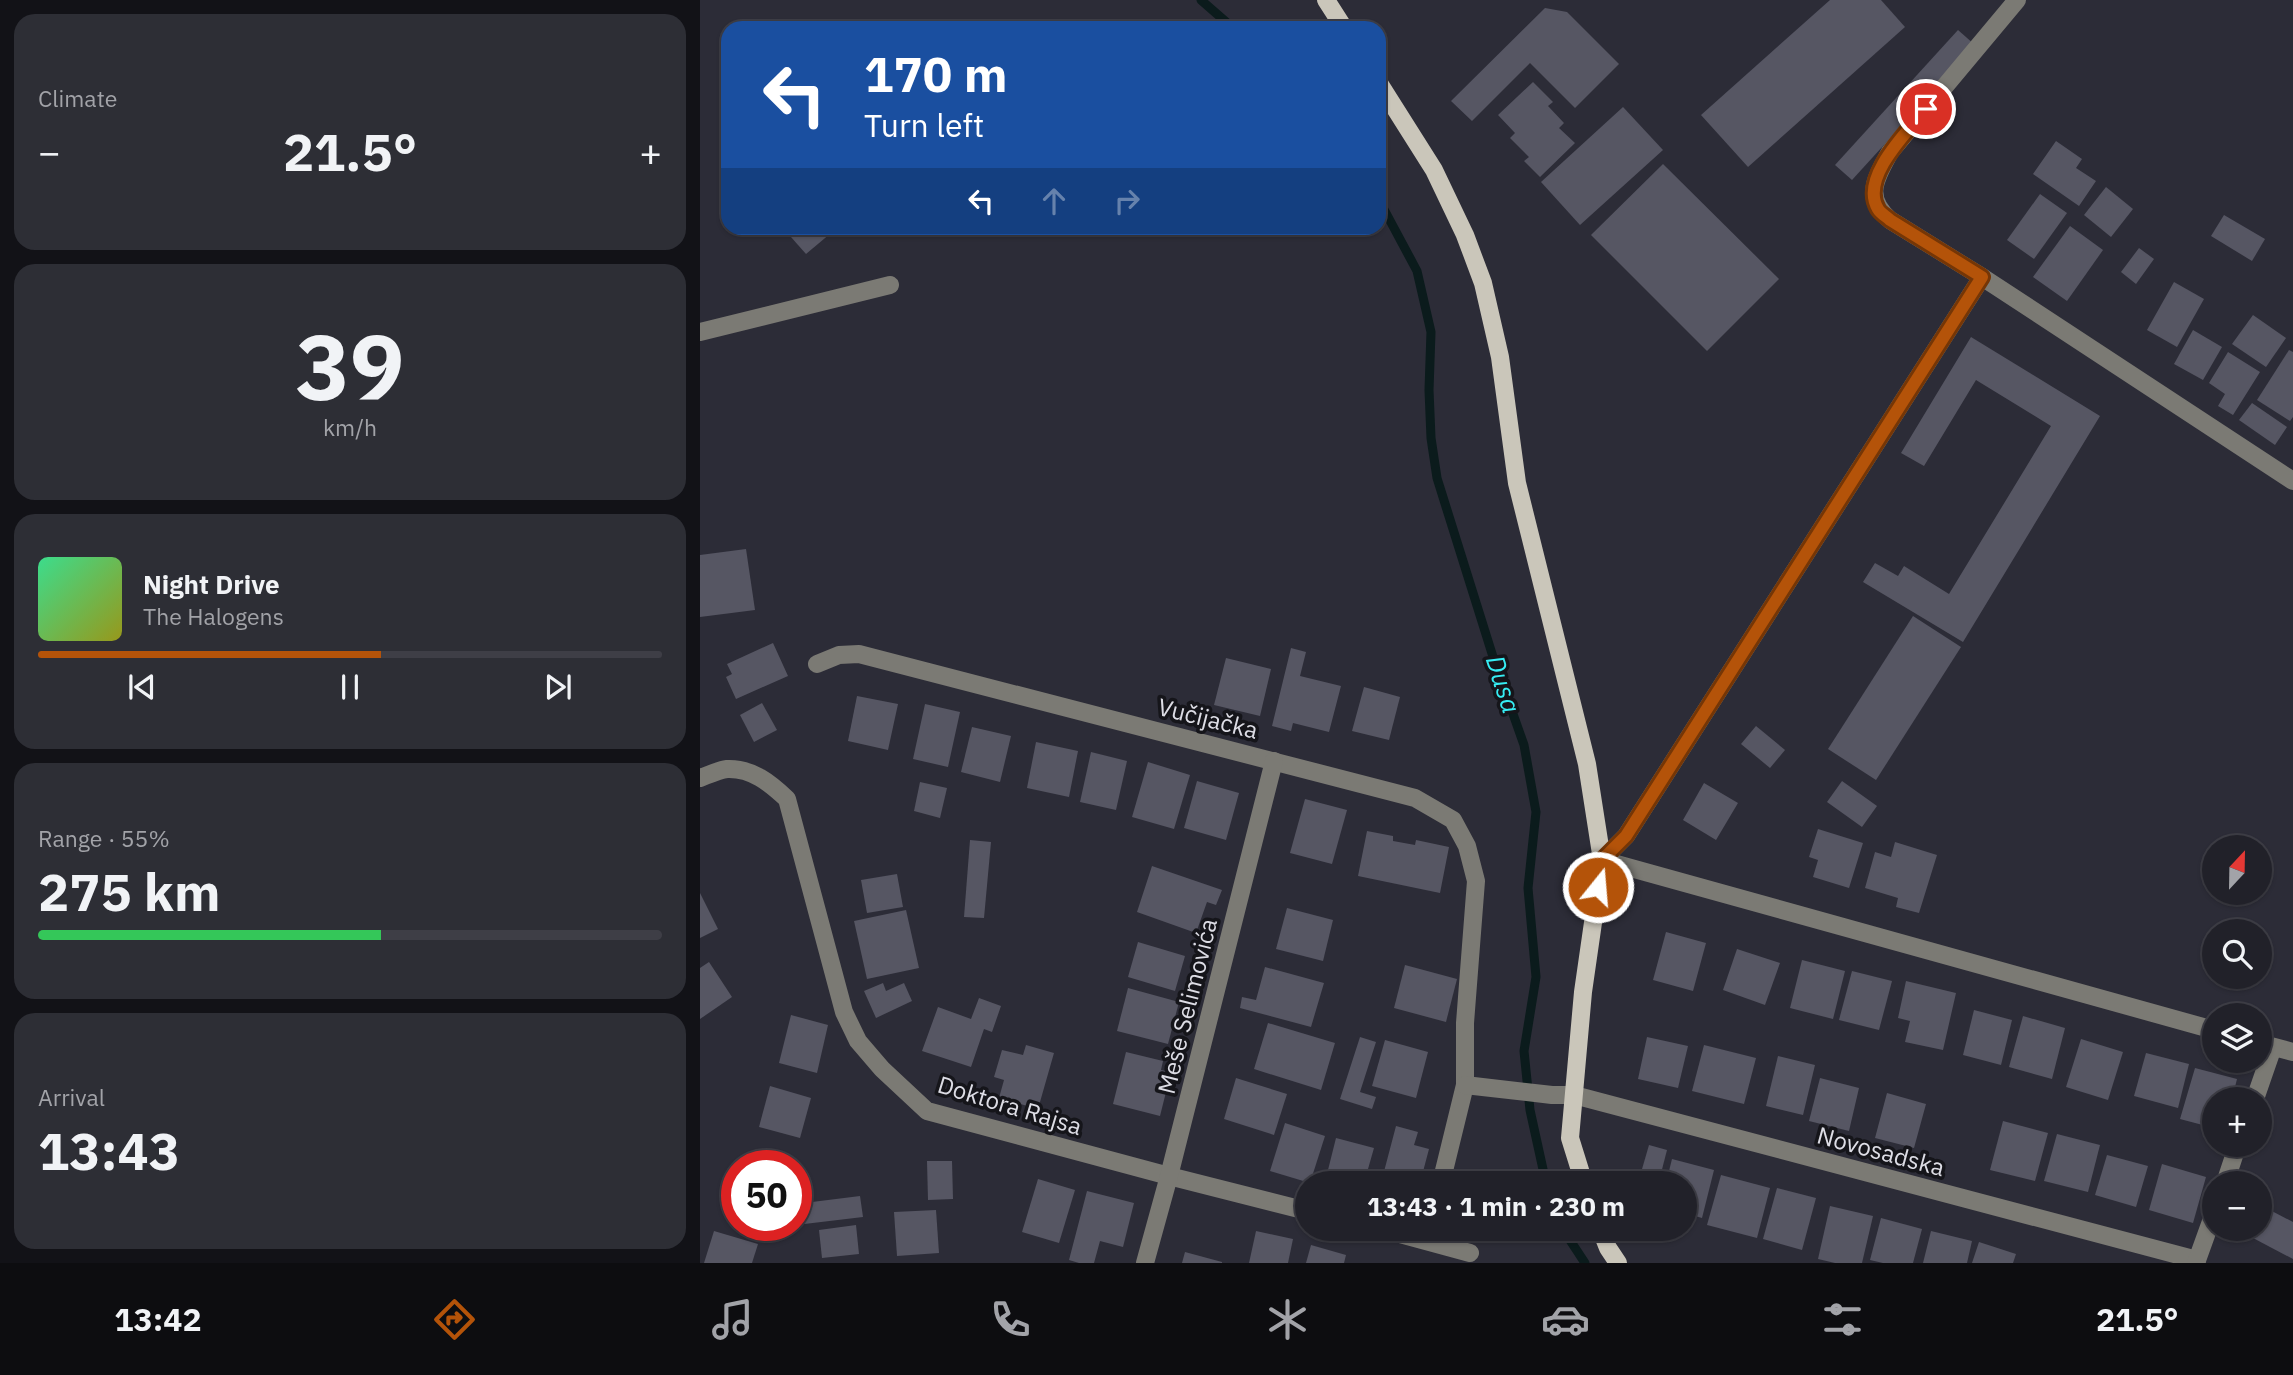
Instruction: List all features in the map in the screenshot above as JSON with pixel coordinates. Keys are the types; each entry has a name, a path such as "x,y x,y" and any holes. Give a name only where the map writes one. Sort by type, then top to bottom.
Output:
{"main road":[{"path":"1326,0 1340,21"},
{"path":"1386,94 1434,170 1465,235 1483,283 1500,357 1517,483 1587,764 1602,860 1583,992 1570,1138 1580,1171"},
{"path":"1605,1241 1618,1263"}],"street":[{"path":"2017,0 1890,152 1877,177 1874,195 1878,210 2293,481"},
{"path":"1982,277 1626,836 1602,860 2202,1027"},
{"path":"700,332 890,285"},
{"name":"Vučijačka","path":"817,664 839,655 859,654 1415,798 1453,820 1467,846 1476,881 1465,1023 1465,1085"},
{"name":"Meše Selimovića","path":"1144,1263 1169,1176 1274,761"},
{"name":"Doktora Rajsa","path":"700,778 726,769 748,772 768,781 787,799 844,1012 858,1041 882,1069 927,1111 1295,1208"},
{"path":"2272,1047 2293,1052"},
{"path":"1444,1171 1465,1085"},
{"name":"Novosadska","path":"1465,1085 1574,1095 2196,1262 2204,1241"},
{"path":"1443,1241 1471,1253"}],"building":[{"path":"1830,0 1881,0 1905,27 1748,167 1701,115"},
{"path":"1545,8 1567,12 1619,64 1575,108 1530,63 1472,121 1451,101"},
{"path":"1958,30 1975,45 1852,180 1835,165"},
{"path":"1533,82 1553,102 1548,106 1564,123 1559,128 1575,143 1540,177 1524,161 1529,157 1510,138 1515,133 1498,115"},
{"path":"1623,107 1663,150 1580,225 1541,182"},
{"path":"2056,141 2082,159 2076,168 2096,181 2079,206 2033,174"},
{"path":"1663,164 1779,279 1707,351 1591,235"},
{"path":"2106,187 2133,209 2111,237 2084,215"},
{"path":"2040,194 2067,213 2034,259 2007,240"},
{"path":"2224,215 2265,239 2252,261 2211,236"},
{"path":"2070,226 2103,250 2067,301 2033,277"},
{"path":"789,235 829,235 806,254"},
{"path":"2139,248 2154,259 2136,284 2121,272"},
{"path":"2174,282 2204,299 2177,347 2147,330"},
{"path":"2253,315 2286,338 2266,367 2232,344"},
{"path":"2193,330 2222,347 2203,380 2174,364"},
{"path":"1971,337 2100,416 1963,642 1863,582 1875,563 1898,576 1904,566 1949,594 2051,426 1976,380 1924,466 1901,453"},
{"path":"2289,350 2293,352 2293,417 2290,421 2257,400"},
{"path":"2228,352 2260,372 2233,415 2218,406 2225,394 2209,383"},
{"path":"2252,403 2287,427 2275,445 2239,420"},
{"path":"746,549 755,610 700,617 700,555"},
{"path":"1913,616 1961,647 1876,780 1828,749"},
{"path":"773,643 788,676 736,699 726,677 732,674 727,664"},
{"path":"1291,648 1306,652 1300,676 1341,686 1329,732 1293,723 1291,731 1272,726"},
{"path":"1226,658 1271,669 1260,716 1214,705"},
{"path":"1364,687 1400,697 1389,740 1352,731"},
{"path":"857,696 898,704 888,750 848,741"},
{"path":"762,703 777,730 754,742 740,715"},
{"path":"925,704 960,712 948,767 913,759"},
{"path":"1756,726 1785,750 1770,768 1741,744"},
{"path":"972,727 1011,736 1000,782 961,772"},
{"path":"1036,742 1078,751 1069,797 1027,788"},
{"path":"1091,752 1127,761 1116,810 1080,802"},
{"path":"1148,762 1190,775 1174,829 1132,817"},
{"path":"1197,781 1239,793 1226,840 1184,828"},
{"path":"1842,781 1877,806 1862,827 1827,802"},
{"path":"920,782 947,788 940,818 914,811"},
{"path":"1704,783 1738,803 1716,840 1683,820"},
{"path":"1305,799 1347,810 1332,864 1290,853"},
{"path":"1818,829 1863,843 1849,888 1813,877 1818,860 1809,857"},
{"path":"1367,831 1393,836 1393,841 1415,845 1416,840 1449,847 1440,893 1358,876"},
{"path":"970,840 991,842 984,918 964,917"},
{"path":"1895,842 1937,855 1919,913 1896,907 1898,898 1865,888 1875,852 1891,857"},
{"path":"1152,866 1222,890 1216,905 1207,902 1196,933 1137,912"},
{"path":"897,874 903,907 867,913 861,880"},
{"path":"700,893 718,929 700,938"},
{"path":"1287,908 1333,920 1323,961 1276,949"},
{"path":"906,910 919,968 867,979 854,921"},
{"path":"1666,932 1706,943 1693,991 1653,980"},
{"path":"1138,942 1185,956 1175,991 1128,977"},
{"path":"1737,949 1780,963 1765,1005 1723,990"},
{"path":"1802,960 1845,971 1833,1019 1790,1008"},
{"path":"709,962 732,997 700,1019 700,968"},
{"path":"1405,965 1457,979 1446,1022 1394,1008"},
{"path":"1265,967 1324,983 1311,1027 1240,1008 1242,997 1256,1000"},
{"path":"1852,971 1892,981 1879,1030 1839,1020"},
{"path":"1906,981 1956,993 1943,1050 1905,1042 1910,1021 1898,1018"},
{"path":"883,983 886,991 904,983 912,1001 876,1018 864,991"},
{"path":"1128,988 1179,1002 1168,1044 1117,1031"},
{"path":"979,998 1001,1006 992,1032 984,1029 971,1067 922,1051 938,1007 971,1019"},
{"path":"1974,1010 2012,1020 2001,1065 1963,1055"},
{"path":"791,1015 828,1025 817,1073 779,1063"},
{"path":"2023,1016 2065,1028 2052,1079 2009,1067"},
{"path":"1268,1023 1335,1043 1321,1090 1254,1069"},
{"path":"1360,1037 1376,1042 1360,1092 1376,1097 1372,1109 1340,1099"},
{"path":"1647,1037 1688,1046 1678,1088 1638,1079"},
{"path":"2081,1039 2123,1052 2108,1100 2066,1087"},
{"path":"1385,1040 1428,1052 1416,1098 1372,1086"},
{"path":"1026,1045 1054,1053 1038,1109 999,1098 1004,1080 994,1077 1002,1050 1023,1055"},
{"path":"1704,1045 1756,1058 1744,1104 1692,1091"},
{"path":"1126,1052 1163,1061 1161,1070 1171,1072 1160,1116 1113,1104"},
{"path":"2146,1053 2189,1064 2178,1108 2134,1096"},
{"path":"1778,1056 1815,1065 1803,1115 1766,1106"},
{"path":"2195,1068 2202,1070 2202,1073 2237,1079 2235,1087 2202,1087 2202,1125 2180,1119"},
{"path":"1236,1078 1287,1094 1274,1135 1224,1119"},
{"path":"1820,1078 1859,1088 1849,1131 1809,1121"},
{"path":"770,1086 811,1098 800,1138 759,1127"},
{"path":"1887,1093 1926,1104 1914,1148 1875,1138"},
{"path":"2003,1121 2048,1133 2035,1181 1990,1170"},
{"path":"1285,1123 1325,1136 1314,1171 1295,1171 1295,1178 1270,1171"},
{"path":"1396,1126 1418,1132 1414,1145 1429,1149 1423,1171 1384,1171"},
{"path":"2057,1134 2100,1145 2088,1192 2044,1181"},
{"path":"1336,1138 1374,1148 1367,1171 1328,1171"},
{"path":"1649,1145 1667,1150 1662,1171 1641,1171"},
{"path":"2107,1155 2148,1166 2136,1207 2095,1195"},
{"path":"1672,1159 1714,1170 1702,1218 1697,1217 1697,1171 1669,1171"},
{"path":"927,1161 952,1161 953,1199 928,1200"},
{"path":"2162,1164 2202,1176 2202,1191 2193,1223 2149,1210"},
{"path":"1721,1175 1770,1188 1757,1238 1707,1225"},
{"path":"1038,1179 1075,1190 1059,1243 1022,1232"},
{"path":"1777,1188 1816,1198 1802,1250 1763,1239"},
{"path":"1087,1191 1134,1203 1123,1247 1100,1241 1094,1263 1079,1263 1069,1260"},
{"path":"860,1196 863,1217 812,1223 812,1202"},
{"path":"1830,1206 1873,1216 1862,1263 1835,1263 1818,1259"},
{"path":"936,1210 939,1253 897,1256 894,1212"},
{"path":"2272,1211 2293,1222 2293,1259 2259,1241 2272,1241"},
{"path":"1881,1218 1922,1229 1913,1263 1870,1260"},
{"path":"856,1225 859,1254 822,1258 819,1230"},
{"path":"714,1231 721,1233 721,1241 748,1241 758,1244 752,1263 704,1263"},
{"path":"1256,1231 1293,1239 1288,1263 1249,1263"},
{"path":"1931,1231 1972,1241 1967,1263 1923,1263"},
{"path":"1979,1242 2016,1254 2013,1263 1972,1263"},
{"path":"1311,1245 1346,1255 1344,1263 1306,1263"},
{"path":"1185,1252 1222,1262 1222,1263 1182,1263"}],"waterway":[{"name":"Dusa","path":"1201,0 1225,21"},
{"name":"Dusa","path":"1386,213 1417,271 1431,332 1429,390 1431,438 1437,478 1494,660 1524,745 1536,812 1528,888 1536,977 1524,1051 1530,1110 1543,1171"},
{"name":"Dusa","path":"1571,1241 1585,1263"}],"route":[{"path":"1598,887 1602,860 1626,836 1982,277 1878,210 1874,195 1877,177 1890,152 1926,109"}]}
